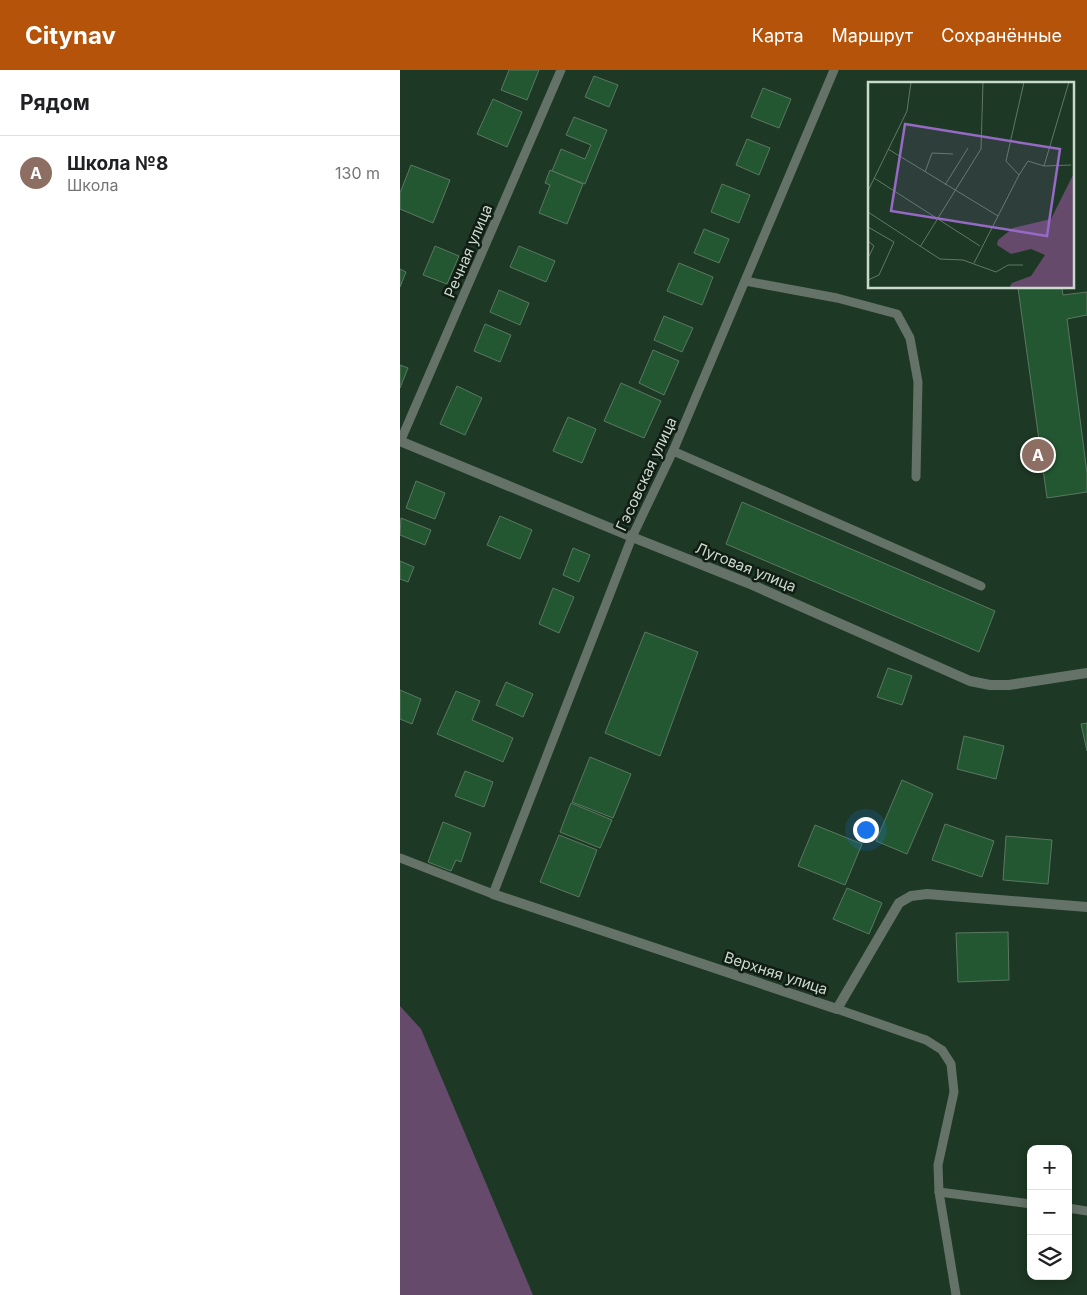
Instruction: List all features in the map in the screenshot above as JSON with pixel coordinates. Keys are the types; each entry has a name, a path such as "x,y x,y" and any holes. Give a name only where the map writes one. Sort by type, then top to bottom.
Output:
{"street":[{"name":"Луговая улица","path":"400,441 748,583 970,681 990,685 1009,685 1087,673"},
{"name":"Верхняя улица","path":"493,894 837,1009 899,903 911,896 927,894 1087,907"}],"lane":[{"name":"Речная улица","path":"400,441 561,70"},
{"name":"Гэсовская улица","path":"493,894 632,537 673,451 834,70"},
{"path":"745,280 837,298 897,314 910,338 918,382 916,477"},
{"path":"673,451 981,586"},
{"path":"400,858 493,894"},
{"path":"837,1009 926,1040 942,1050 951,1064 954,1092 938,1164 939,1192 956,1295"},
{"path":"939,1192 1027,1203"},
{"path":"1072,1209 1087,1211"}],"shaded area":[{"path":"400,1006 421,1029 533,1295 400,1295"}],"building":[{"path":"509,70 539,70 527,100 501,90"},
{"path":"594,76 618,85 609,107 585,97"},
{"path":"763,88 791,99 779,128 751,117"},
{"path":"493,99 522,112 507,147 477,134"},
{"path":"574,117 607,130 585,184 552,171 561,149 585,159 591,145 566,135"},
{"path":"747,139 770,148 759,175 736,165"},
{"path":"411,165 450,180 433,223 400,209 400,193"},
{"path":"550,170 583,184 567,224 539,213 550,185 545,183"},
{"path":"722,184 750,195 739,223 711,212"},
{"path":"704,229 729,239 719,263 694,253"},
{"path":"435,246 459,256 447,284 423,275"},
{"path":"519,246 555,261 546,282 510,267"},
{"path":"679,263 713,277 702,305 667,291"},
{"path":"400,269 406,272 400,287"},
{"path":"1018,289 1062,289 1063,295 1087,292 1087,315 1067,319 1087,473 1087,492 1047,498"},
{"path":"499,290 529,303 520,325 490,312"},
{"path":"664,316 693,328 682,352 654,340"},
{"path":"485,324 511,335 500,362 474,351"},
{"path":"653,350 679,361 664,395 639,383"},
{"path":"400,365 408,368 400,388"},
{"path":"621,383 661,401 644,438 604,421"},
{"path":"457,386 482,398 465,435 440,424"},
{"path":"568,417 596,429 582,463 553,451"},
{"path":"416,481 445,493 435,519 406,508"},
{"path":"742,502 995,611 979,652 726,544"},
{"path":"500,516 532,530 520,559 487,545"},
{"path":"401,518 431,530 425,545 400,535"},
{"path":"573,548 590,555 579,582 563,575"},
{"path":"400,561 414,567 408,582 400,579"},
{"path":"553,588 574,597 559,633 539,624"},
{"path":"645,632 698,652 660,756 605,733"},
{"path":"888,668 912,676 902,705 877,697"},
{"path":"506,682 533,694 523,717 496,705"},
{"path":"400,690 421,699 412,724 400,719"},
{"path":"456,691 480,701 472,720 513,738 503,762 437,734"},
{"path":"1087,723 1087,751 1081,724"},
{"path":"964,736 1004,746 996,779 957,769"},
{"path":"590,757 631,774 613,818 572,802"},
{"path":"465,771 493,782 484,807 455,796"},
{"path":"902,780 933,794 907,854 876,841"},
{"path":"571,803 612,820 600,848 560,832"},
{"path":"443,822 471,833 461,862 456,860 451,871 428,862"},
{"path":"945,824 994,841 982,877 932,860"},
{"path":"815,825 862,844 845,885 798,866"},
{"path":"559,835 597,850 579,897 540,882"},
{"path":"1006,836 1052,840 1048,884 1003,880"},
{"path":"847,888 882,903 869,934 833,919"},
{"path":"1008,932 1009,980 958,982 956,933"}],"place":[{"name":"Школа №8","path":"1038,455"}]}
